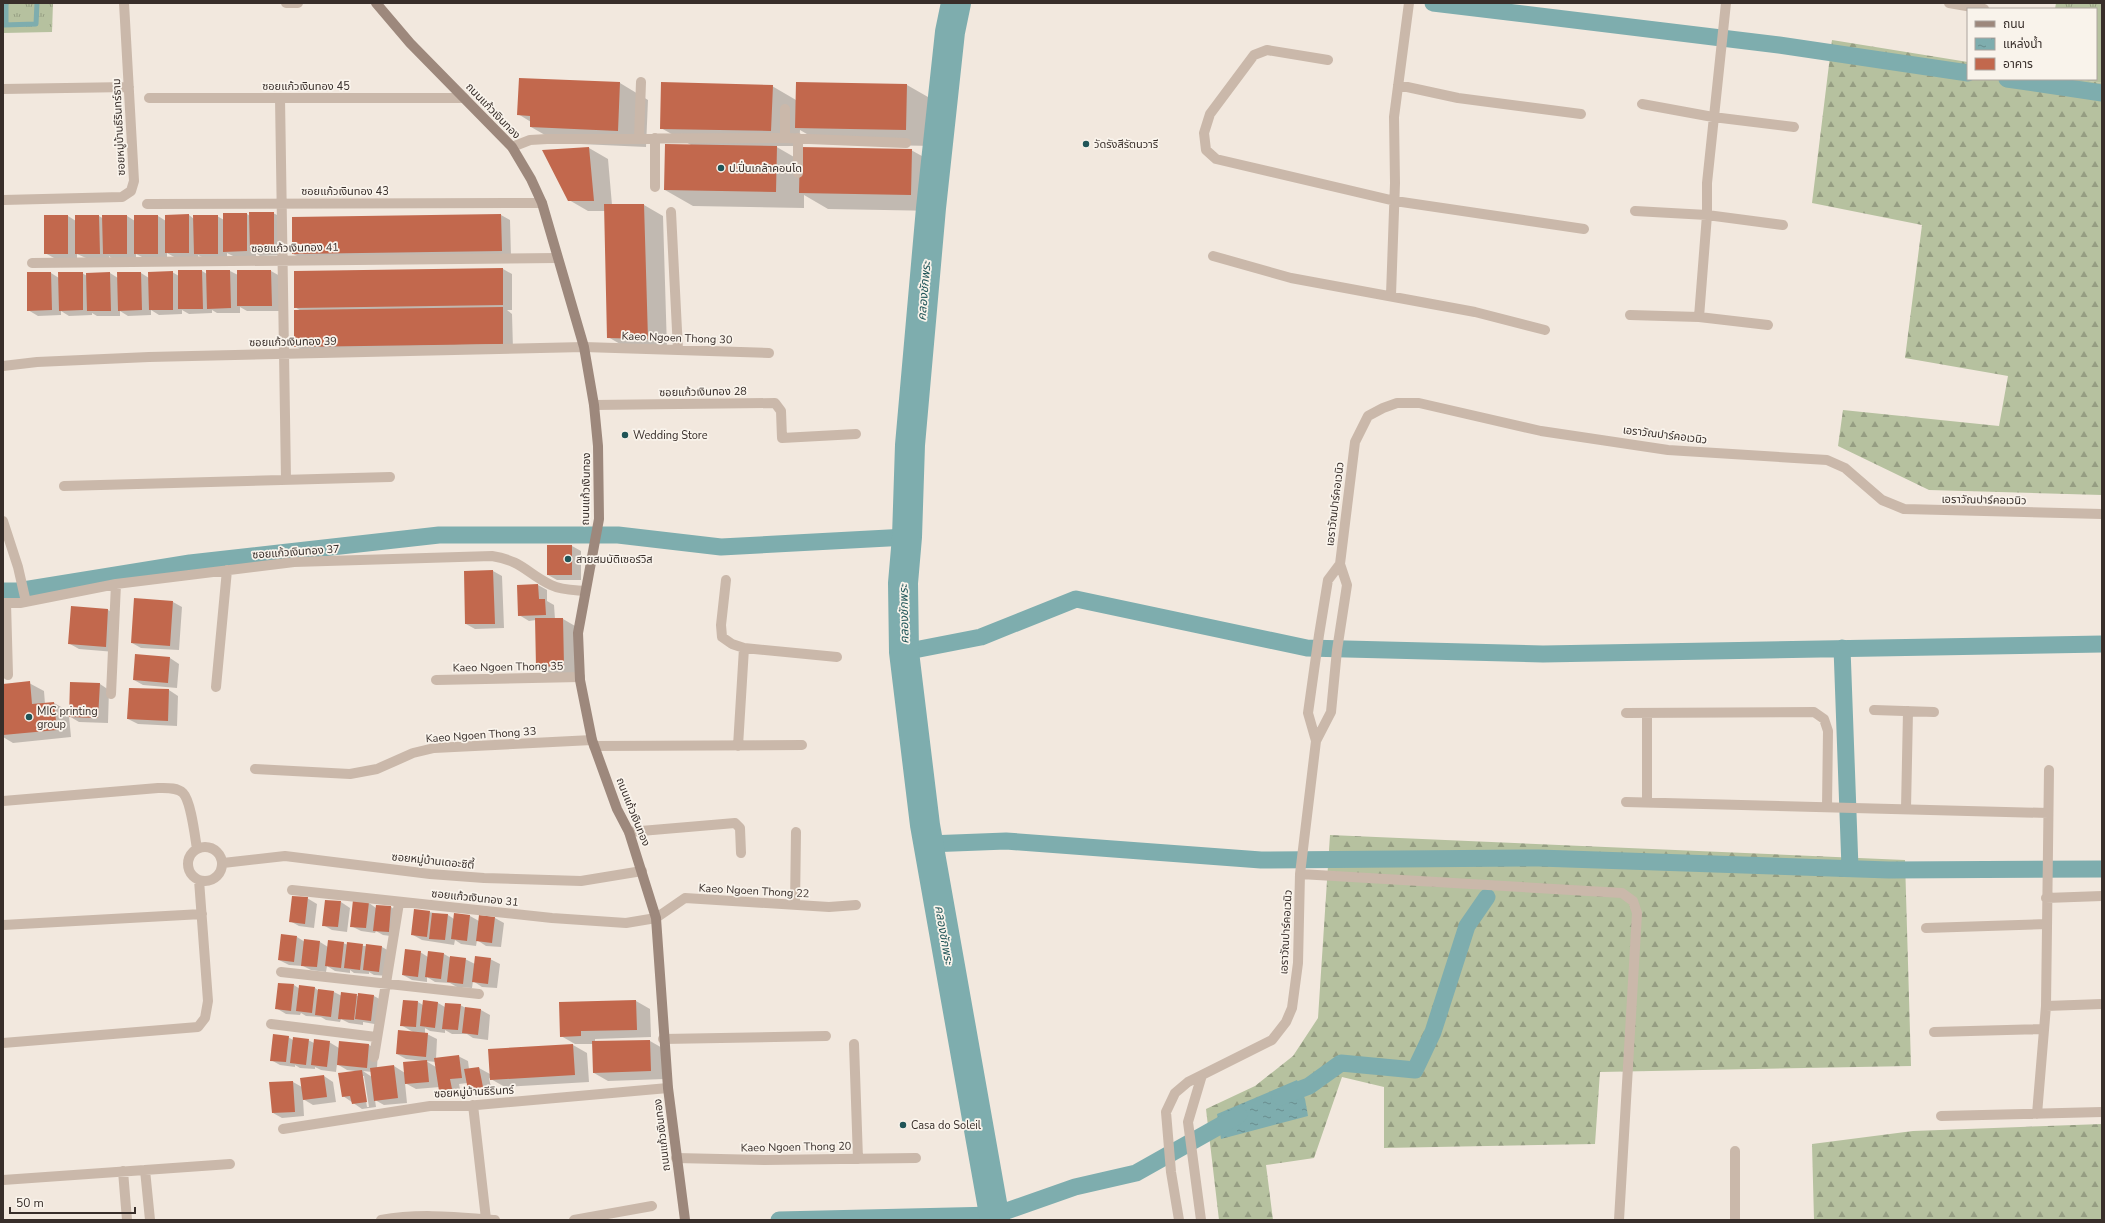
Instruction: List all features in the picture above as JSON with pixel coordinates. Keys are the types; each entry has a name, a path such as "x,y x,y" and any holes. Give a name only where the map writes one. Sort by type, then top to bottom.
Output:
{"street":[{"name":"ซอยหมู่บ้านธีรินทร์ธาม","path":"3,200 122,197 131,192 134,181 124,3"},
{"path":"286,3 298,3"},
{"name":"ถนนแก้วเงินทอง","path":"376,3 410,43 512,147 531,179 542,203 584,347 594,405 598,446 599,519 595,545 584,592 578,633 580,677 593,743 617,809 629,832 656,918 668,1088 685,1220"},
{"path":"1391,295 1394,201 1394,117 1408,3"},
{"path":"1699,317 1707,215 1707,184 1726,3"},
{"path":"1949,3 1978,8"},
{"path":"1328,60 1267,50 1254,55 1210,114 1204,133 1206,150 1216,159 1394,201 1584,229"},
{"path":"639,138 641,82"},
{"path":"1398,85 1458,98 1581,114"},
{"path":"3,89 129,87"},
{"name":"ซอยแก้วเงินทอง 45","path":"149,98 464,98"},
{"path":"280,98 286,480"},
{"path":"1642,104 1713,117 1794,127"},
{"path":"785,110 785,138"},
{"path":"512,147 530,140 639,138 798,138 906,143"},
{"path":"655,138 655,187"},
{"path":"798,138 798,173"},
{"name":"ซอยแก้วเงินทอง 43","path":"147,204 542,203"},
{"path":"1635,211 1707,215 1783,225"},
{"path":"670,212 678,350"},
{"path":"1213,256 1291,278 1391,295 1475,312 1545,330"},
{"name":"ซอยแก้วเงินทอง 41","path":"32,263 557,258"},
{"path":"1630,315 1646,317 1699,317 1768,325"},
{"name":"Kaeo Ngoen Thong 30","path":"584,347 769,353"},
{"name":"ซอยแก้วเงินทอง 39","path":"3,366 37,362 120,359 584,347"},
{"name":"ซอยแก้วเงินทอง 28","path":"594,405 775,403 781,411 782,438 856,434"},
{"name":"เอราวัณปาร์คอเวนิว","path":"1179,1220 1171,1172 1166,1112 1175,1093 1188,1082 1272,1040 1286,1022 1292,1008 1298,963 1300,874 1303,842 1316,741 1331,712 1337,650 1347,585 1340,564 1355,442 1368,416 1397,403 1418,403 1541,430 1668,450 1827,460 1845,468 1882,500 1904,509 2102,514"},
{"path":"64,486 390,477"},
{"path":"3,521 18,567 26,601"},
{"name":"ซอยแก้วเงินทอง 37","path":"4,603 26,601 116,584 294,562 492,556 508,559 523,566 552,585 562,589 584,592"},
{"name":"เอราวัณปาร์คอเวนิว","path":"1316,741 1308,713 1328,580 1340,564"},
{"path":"216,687 227,570"},
{"path":"726,580 721,625 722,637 732,644 744,648 837,658"},
{"path":"111,694 116,584"},
{"path":"4,603 8,675"},
{"path":"738,746 744,648"},
{"name":"Kaeo Ngoen Thong 35","path":"436,680 580,677"},
{"path":"1874,710 1934,712"},
{"path":"1906,809 1908,711"},
{"path":"1626,713 1814,712 1824,719 1828,731 1827,807"},
{"path":"1646,802 1647,713"},
{"name":"Kaeo Ngoen Thong 33","path":"255,769 350,774 377,769 412,753 434,748 593,743 738,746 802,745"},
{"path":"2037,1114 2046,1006 2046,898 2049,770"},
{"path":"3,801 158,788 174,789 183,793 188,804 197,849"},
{"path":"1626,802 2048,813"},
{"path":"629,832 735,823 740,828 741,853"},
{"path":"795,905 796,832"},
{"path":"202,847 214,849 222,858 222,869 215,878 210,880 199,880 194,877 189,868 190,857 197,849 202,847"},
{"name":"ซอยหมู่บ้านเดอะซิตี้","path":"223,863 285,856 430,874 484,878 582,881 642,871"},
{"path":"1300,874 1622,893 1632,901 1637,913 1618,1220"},
{"path":"3,1043 198,1027 205,1018 208,1002 199,880"},
{"name":"ซอยแก้วเงินทอง 31","path":"292,890 398,903 552,918 626,923 656,918"},
{"path":"2046,898 2102,896"},
{"name":"Kaeo Ngoen Thong 22","path":"656,918 685,898 829,907 856,905"},
{"path":"374,1057 398,903"},
{"path":"3,925 202,914"},
{"path":"1926,928 2047,924"},
{"path":"281,972 479,994"},
{"path":"2046,1006 2102,1004"},
{"path":"271,1024 376,1037"},
{"path":"1934,1032 2044,1029"},
{"path":"664,1039 826,1036"},
{"path":"854,1044 858,1158"},
{"path":"1201,1220 1188,1122 1202,1075"},
{"name":"ซอยหมู่บ้านธีรินทร์","path":"283,1129 430,1106 473,1105 668,1088"},
{"path":"380,1220 403,1216 428,1215 490,1220 473,1105"},
{"path":"1941,1116 2102,1112"},
{"path":"1735,1151 1735,1220"},
{"name":"Kaeo Ngoen Thong 20","path":"676,1158 765,1160 916,1158"},
{"path":"3,1180 230,1164"},
{"path":"145,1170 150,1220"},
{"path":"123,1171 127,1220"},
{"path":"574,1220 652,1206"}],"green space":[{"path":"3,3 53,3 52,32 3,33"},
{"path":"2056,3 2102,3 2102,83 2082,80 2097,80 2097,8 2055,8"},
{"path":"1832,40 1967,62 1967,80 2082,80 2102,83 2102,495 1929,490 1838,446 1843,410 1999,426 2008,376 1905,358 1922,225 1812,203"},
{"path":"1330,835 1905,860 1911,1066 1600,1072 1595,1144 1384,1148 1384,1087 1342,1077 1314,1158 1266,1165 1273,1220 1219,1220 1206,1109 1255,1086 1293,1056 1318,1018"},
{"path":"2102,1124 2102,1220 1814,1220 1812,1144 1913,1131"}],"water":[{"path":"1297,1080 1305,1099 1308,1116 1221,1139 1217,1114"}],"building":[{"path":"519,78 620,82 618,131 530,127 530,116 517,115"},
{"name":"ป.ปิ่นเกล้าคอนโด","path":"661,82 773,85 771,131 660,129"},
{"path":"796,82 907,84 906,130 795,128"},
{"name":"ป.ปิ่นเกล้าคอนโด","path":"665,144 777,146 776,192 664,190"},
{"path":"589,147 594,201 568,201 542,150"},
{"name":"ป.ปิ่นเกล้าคอนโด","path":"800,147 912,149 911,195 799,193"},
{"path":"604,204 644,204 648,339 607,338"},
{"path":"249,212 274,212 274,250 250,251"},
{"path":"223,213 247,213 247,251 223,252"},
{"path":"189,214 189,253 165,253 165,215"},
{"path":"501,214 502,251 292,254 292,217"},
{"path":"44,215 68,215 68,254 44,254"},
{"path":"75,215 99,215 100,254 75,254"},
{"path":"102,215 127,215 127,254 103,254"},
{"path":"134,215 158,215 158,254 134,254"},
{"path":"193,215 218,215 218,254 194,254"},
{"path":"503,268 503,305 294,308 294,271"},
{"path":"178,270 202,270 203,309 178,309"},
{"path":"206,270 230,270 231,308 207,309"},
{"path":"237,270 271,270 272,306 237,306"},
{"path":"173,271 173,310 149,310 148,272"},
{"path":"27,272 51,272 52,310 27,311"},
{"path":"58,272 83,272 83,310 59,311"},
{"path":"110,272 111,311 87,311 86,273"},
{"path":"117,272 141,272 142,310 118,311"},
{"path":"503,307 503,344 294,347 294,310"},
{"path":"547,545 572,545 572,575 547,575"},
{"path":"493,570 495,624 465,624 464,571"},
{"path":"538,584 539,599 545,599 546,615 518,616 517,585"},
{"path":"134,598 173,601 170,646 131,643"},
{"path":"71,606 108,609 106,647 68,644"},
{"path":"535,618 563,618 564,666 536,667"},
{"path":"135,654 170,657 168,683 133,680"},
{"name":"MIC printing group","path":"30,681 32,704 54,702 57,730 3,735 3,684"},
{"path":"70,682 100,683 98,718 69,717"},
{"path":"129,688 169,689 168,721 127,719"},
{"path":"292,896 308,897 305,924 289,922"},
{"path":"325,900 341,901 338,927 322,926"},
{"path":"353,900 369,902 366,928 350,927"},
{"path":"376,905 391,906 389,932 373,931"},
{"path":"414,909 430,911 427,937 411,935"},
{"path":"432,913 448,914 445,940 429,939"},
{"path":"454,913 470,915 467,941 451,939"},
{"path":"479,915 495,917 492,943 476,941"},
{"path":"281,934 297,936 294,962 278,960"},
{"path":"304,939 320,941 317,967 301,966"},
{"path":"328,940 344,942 341,968 325,966"},
{"path":"347,942 363,944 360,970 344,968"},
{"path":"366,944 382,946 379,972 363,970"},
{"path":"405,949 421,951 418,977 402,975"},
{"path":"428,951 444,953 441,979 425,977"},
{"path":"450,956 466,958 463,984 447,982"},
{"path":"475,956 491,958 488,984 472,982"},
{"path":"278,983 294,984 291,1011 275,1009"},
{"path":"299,985 315,987 312,1013 296,1011"},
{"path":"318,989 334,991 331,1017 315,1015"},
{"path":"341,992 357,994 354,1020 338,1019"},
{"path":"358,993 374,995 371,1021 355,1019"},
{"path":"403,1000 418,1001 416,1027 400,1026"},
{"path":"423,1000 438,1002 435,1028 420,1026"},
{"path":"636,1000 637,1030 581,1031 581,1036 560,1037 559,1002"},
{"path":"445,1003 461,1004 458,1030 442,1029"},
{"path":"465,1007 481,1009 478,1035 462,1033"},
{"path":"398,1030 428,1033 426,1057 396,1054"},
{"path":"273,1034 289,1036 286,1062 270,1061"},
{"path":"293,1037 309,1039 306,1065 290,1063"},
{"path":"314,1039 330,1041 327,1067 311,1065"},
{"path":"650,1040 651,1071 593,1073 592,1041"},
{"path":"339,1041 369,1044 367,1068 337,1065"},
{"path":"573,1044 575,1075 490,1080 488,1049"},
{"path":"459,1055 462,1078 450,1079 452,1089 439,1091 434,1058"},
{"path":"427,1060 429,1082 405,1084 403,1062"},
{"path":"394,1065 398,1098 374,1101 370,1068"},
{"path":"479,1067 483,1087 468,1090 464,1069"},
{"path":"362,1070 367,1102 352,1104 350,1096 342,1097 338,1073"},
{"path":"324,1075 327,1097 303,1100 300,1078"},
{"path":"293,1081 295,1112 272,1113 269,1082"}],"waterway":[{"path":"6,3 6,25"},
{"path":"3,25 36,24 37,3"},
{"name":"คลองชักพระ","path":"956,3 950,32 931,208 910,445 907,537 903,583 904,652 925,825 995,1220"},
{"path":"1433,3 1779,45 1967,73"},
{"path":"2014,80 2102,93"},
{"path":"3,591 17,591 190,563 439,535 618,535 721,547 907,537"},
{"path":"904,652 981,637 1076,599 1307,648 1543,654 2102,644"},
{"path":"1842,648 1850,868"},
{"path":"928,844 1006,841 1261,860 1539,858 1889,870 2102,869"},
{"path":"1280,1097 1309,1086 1341,1063 1415,1070 1433,1032 1467,926 1487,897"},
{"path":"779,1220 995,1215 1075,1187 1136,1173 1239,1115"}],"place":[{"name":"วัดรังสีรัตนวารี","path":"1086,144"},
{"name":"ป.ปิ่นเกล้าคอนโด","path":"721,168"},
{"name":"Wedding Store","path":"625,435"},
{"name":"สายสมบัติเซอร์วิส","path":"568,559"},
{"name":"MIC printing group","path":"29,717"},
{"name":"Casa do Soleil","path":"903,1125"}]}
